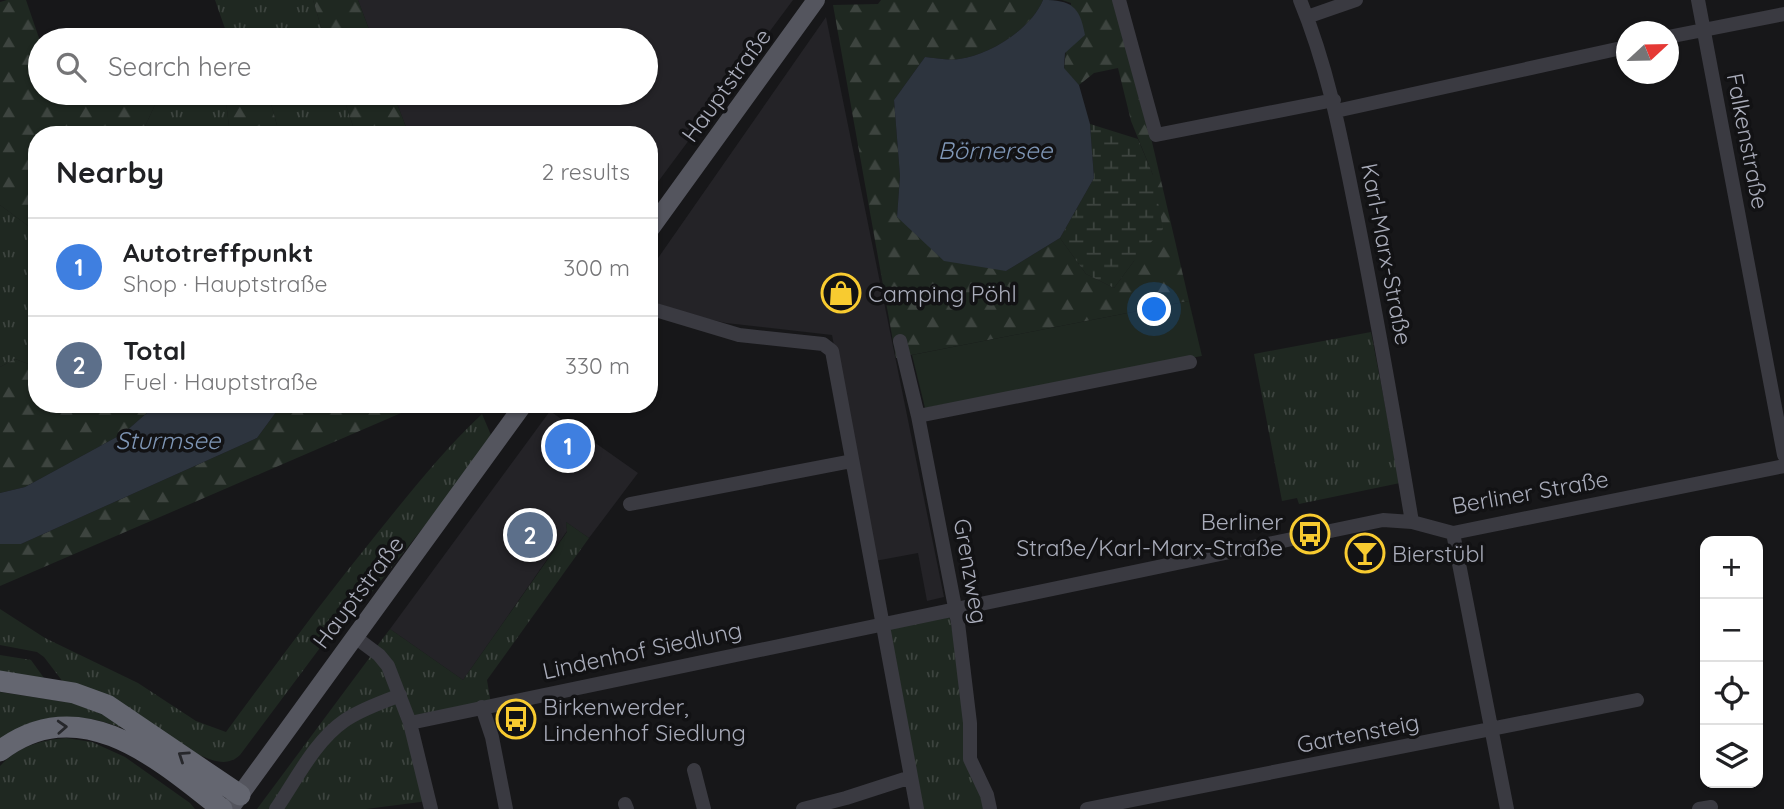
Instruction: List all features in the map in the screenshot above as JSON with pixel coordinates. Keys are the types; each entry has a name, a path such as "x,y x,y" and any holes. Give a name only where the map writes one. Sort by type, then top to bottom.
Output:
{"highway":[{"path":"0,681 74,693 107,705 234,802"},
{"path":"0,751 26,734 52,727 71,726 104,732 142,751 222,809"}],"main road":[{"name":"Hauptstraße","path":"658,219 816,0"},
{"name":"Hauptstraße","path":"234,802 517,413"}],"street":[{"path":"1118,0 1156,135 1335,105 1616,49"},
{"name":"Karl-Marx-Straße","path":"1300,0 1335,105 1380,330 1412,522"},
{"path":"1307,17 1356,0"},
{"name":"Falkenstraße","path":"1698,0 1784,455"},
{"path":"1679,35 1784,14"},
{"path":"658,311 739,335 823,344 832,351 885,625 917,809"},
{"name":"Grenzweg","path":"900,341 918,416 955,608 968,701 970,759 987,795 990,809"},
{"path":"918,416 1190,362"},
{"path":"630,504 852,461"},
{"name":"Berliner Straße","path":"955,608 1383,520 1412,522 1453,533 1784,466"},
{"path":"1453,533 1507,809"},
{"name":"Lindenhof Siedlung","path":"410,723 743,652 885,625 955,608"},
{"path":"355,637 384,660 400,695 410,723 431,809"},
{"path":"276,809 320,745 341,723 359,712 400,695"},
{"name":"Gartensteig","path":"1087,809 1637,700"},
{"path":"482,707 492,737 506,809"},
{"path":"694,770 704,809"},
{"path":"803,809 847,804 911,777"}],"shaded area":[{"path":"358,0 793,0 658,182 658,126 406,126 398,105 658,105 658,28 368,28"},
{"path":"826,17 944,597 927,601 918,553 875,561 832,335 726,323 687,314 658,303 658,258"},
{"path":"549,413 553,413 638,473 589,538 566,522 567,531 463,680 390,629"}],"green space":[{"path":"26,0 36,28 28,28 28,105 155,105 145,126 28,126 28,225 0,205 0,2"},
{"path":"215,0 313,0 321,28 225,28"},
{"path":"313,0 358,0 368,28 321,28"},
{"path":"881,0 1043,0 1029,21 1019,30 984,52 959,59 925,57 894,100 900,176 897,217 1006,271 1060,238 1086,274 1114,288 1134,261 1153,175 1131,121 1118,68 1094,73 1079,85 1064,69 1071,3 1062,0 1119,0 1189,301 896,358 833,5 878,4"},
{"path":"155,105 226,105 229,126 145,126"},
{"path":"226,105 271,105 277,126 229,126"},
{"path":"271,105 346,105 353,126 277,126"},
{"path":"346,105 398,105 406,126 353,126"},
{"path":"1090,124 1138,139 1153,175 1163,229 1114,288 1086,274 1060,238 1094,178"},
{"path":"0,205 28,225 28,364 15,359 0,367"},
{"path":"1189,301 1202,356 925,408 912,355"},
{"path":"1371,332 1400,483 1299,504 1297,498 1282,501 1254,354"},
{"path":"15,359 28,364 28,413 147,413 124,433 25,487 0,493 0,367"},
{"path":"275,413 401,413 0,586 0,544 21,544 257,438"},
{"path":"482,414 491,435 457,485 368,597 359,592 349,609 235,759 220,762 199,755 63,682 37,652 0,645 0,609 45,638 138,683 196,721 226,732 359,556 429,471"},
{"path":"566,522 589,538 487,680 491,704 411,722 374,650 390,629 463,680 567,532"},
{"path":"948,609 987,809 923,809 887,624"},
{"path":"373,653 397,694 347,716 274,809 257,809"},
{"path":"0,655 31,660 44,678 0,672"},
{"path":"0,692 72,703 104,715 136,734 101,721 67,717 33,722 0,739"},
{"path":"398,698 428,801 366,809 278,809 328,737"},
{"path":"66,738 92,742 125,757 195,809 0,809 0,766 14,754 30,746"}],"water":[{"name":"Börnersee","path":"1043,0 1067,3 1077,11 1083,25 1085,35 1065,53 1064,68 1079,85 1090,124 1094,178 1060,238 1006,271 944,261 897,217 900,176 894,100 925,57 959,59 984,52 1019,30 1037,11"},
{"name":"Sturmsee","path":"147,413 275,413 257,438 21,544 0,544 0,493 25,487 124,433"}],"place":[{"name":"Camping Pöhl","path":"841,293"},
{"name":"Autotreffpunkt","path":"568,446"},
{"name":"Berliner Straße/Karl-Marx-Straße","path":"1310,534"},
{"name":"Total","path":"530,535"},
{"name":"Bierstübl","path":"1365,553"},
{"name":"Birkenwerder, Lindenhof Siedlung","path":"516,719"}]}
